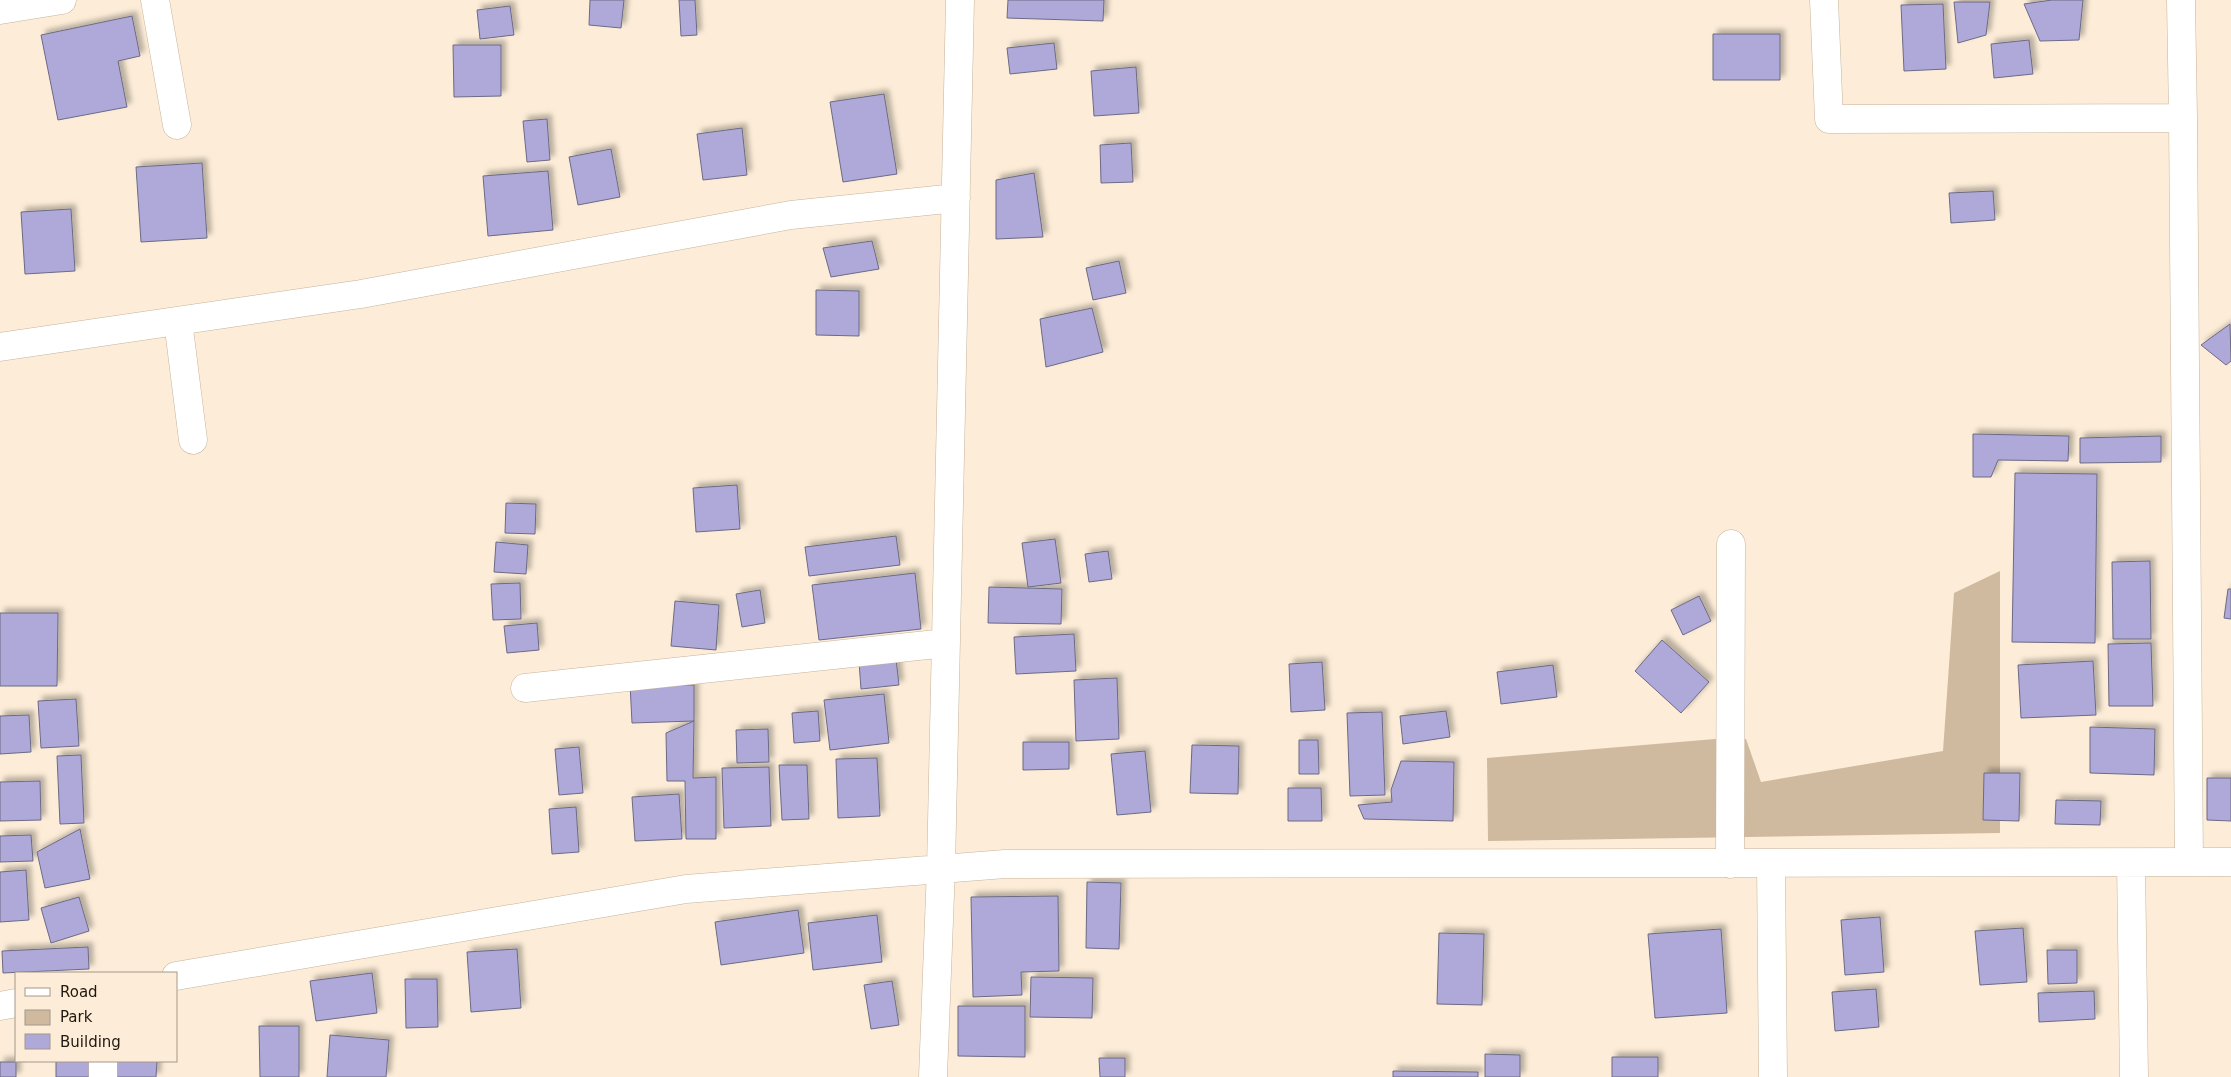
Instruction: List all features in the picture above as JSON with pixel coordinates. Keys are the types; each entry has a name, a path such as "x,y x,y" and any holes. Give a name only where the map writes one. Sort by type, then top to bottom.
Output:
{"street":[{"path":"0,10 62,0"},
{"path":"155,0 177,125"},
{"path":"933,1077 941,868 960,0"},
{"path":"1824,0 1829,119 2183,118"},
{"path":"2181,0 2189,862"},
{"path":"0,347 361,294 791,215 956,198"},
{"path":"178,321 193,440"},
{"path":"1730,864 1731,544"},
{"path":"526,688 946,643"},
{"path":"178,976 686,889 1005,864 2231,862"},
{"path":"2131,863 2134,1077"},
{"path":"1771,864 1773,1077"},
{"path":"0,1006 15,1003"},
{"path":"102,1077 103,1062"}],"green space":[{"path":"2000,571 2000,833 1488,841 1487,758 1727,738 1746,739 1761,782 1943,751 1954,593"}],"building":[{"path":"590,0 624,0 621,28 589,25"},
{"path":"679,0 695,0 697,35 681,36"},
{"path":"1008,0 1104,0 1103,21 1007,18"},
{"path":"2052,0 2083,0 2079,40 2040,41 2024,4"},
{"path":"1954,2 1990,2 1986,35 1958,43"},
{"path":"1943,4 1946,69 1904,71 1901,5"},
{"path":"510,6 514,35 480,39 477,10"},
{"path":"132,16 140,56 118,61 127,107 58,120 41,35"},
{"path":"1713,34 1780,34 1780,80 1713,80"},
{"path":"2029,40 2033,74 1994,78 1991,44"},
{"path":"1054,43 1057,69 1010,74 1007,48"},
{"path":"453,45 501,45 501,96 454,97"},
{"path":"1136,67 1139,113 1094,116 1091,71"},
{"path":"884,94 897,174 843,182 830,102"},
{"path":"547,119 550,160 527,162 523,121"},
{"path":"742,128 747,175 703,180 697,134"},
{"path":"1131,143 1133,182 1101,183 1100,145"},
{"path":"611,149 620,197 578,205 569,157"},
{"path":"202,163 207,238 141,242 136,167"},
{"path":"548,171 553,230 488,236 483,176"},
{"path":"1034,173 1043,237 996,239 996,180"},
{"path":"1993,191 1995,220 1951,223 1949,193"},
{"path":"71,209 75,271 25,274 21,212"},
{"path":"872,241 879,269 831,277 823,248"},
{"path":"1119,261 1126,293 1093,300 1086,268"},
{"path":"816,290 859,291 859,336 816,335"},
{"path":"1092,308 1103,352 1046,367 1040,319"},
{"path":"2230,324 2231,361 2226,365 2201,345"},
{"path":"1973,434 2069,436 2068,461 1998,460 1991,477 1973,477"},
{"path":"2161,436 2161,462 2080,463 2080,438"},
{"path":"2015,473 2097,474 2095,643 2012,642"},
{"path":"737,485 740,529 696,532 693,488"},
{"path":"506,503 536,504 535,534 505,533"},
{"path":"896,536 900,565 809,576 805,547"},
{"path":"1055,539 1061,583 1028,587 1022,543"},
{"path":"496,542 528,545 526,574 494,572"},
{"path":"1108,551 1112,579 1089,582 1085,554"},
{"path":"2150,561 2151,639 2113,639 2112,562"},
{"path":"915,573 921,629 819,640 812,585"},
{"path":"520,583 521,619 493,620 491,584"},
{"path":"989,587 1062,589 1061,624 988,623"},
{"path":"2228,589 2231,589 2231,619 2224,618"},
{"path":"760,590 765,623 742,627 736,594"},
{"path":"1699,596 1711,621 1683,635 1671,610"},
{"path":"675,601 719,605 716,650 671,646"},
{"path":"0,613 58,613 57,686 0,686"},
{"path":"537,623 539,650 507,653 504,626"},
{"path":"1074,634 1076,671 1016,674 1014,637"},
{"path":"1662,640 1709,682 1681,713 1635,671"},
{"path":"2151,643 2153,706 2109,706 2108,644"},
{"path":"896,659 899,685 861,689 859,662"},
{"path":"2093,661 2096,715 2021,718 2018,665"},
{"path":"1322,662 1325,710 1291,712 1289,664"},
{"path":"1553,665 1557,697 1501,704 1497,672"},
{"path":"1117,678 1119,739 1076,741 1074,680"},
{"path":"630,684 694,685 694,721 632,723"},
{"path":"884,694 889,743 830,750 824,700"},
{"path":"76,699 79,746 41,748 38,701"},
{"path":"818,711 820,741 794,743 792,713"},
{"path":"1446,711 1450,737 1403,744 1400,716"},
{"path":"1382,712 1385,795 1350,796 1347,713"},
{"path":"29,715 31,752 0,754 0,716"},
{"path":"694,721 693,778 716,777 716,839 686,839 685,781 667,781 666,733"},
{"path":"2090,727 2155,729 2154,775 2090,773"},
{"path":"768,729 769,762 737,763 736,730"},
{"path":"1299,740 1318,740 1319,774 1299,774"},
{"path":"1023,742 1069,742 1069,769 1023,770"},
{"path":"1192,745 1239,746 1238,794 1190,793"},
{"path":"579,747 583,793 559,795 555,749"},
{"path":"1145,751 1151,812 1117,815 1111,754"},
{"path":"81,755 84,823 60,824 57,756"},
{"path":"877,758 880,816 838,818 836,759"},
{"path":"1401,761 1454,762 1453,821 1364,819 1358,805 1392,802 1391,790"},
{"path":"779,765 807,765 809,819 782,820"},
{"path":"769,767 771,826 724,828 722,768"},
{"path":"1984,773 2020,773 2019,821 1983,820"},
{"path":"2207,778 2231,778 2231,821 2207,820"},
{"path":"40,781 41,820 0,821 0,782"},
{"path":"1288,788 1321,788 1322,821 1288,821"},
{"path":"679,794 682,839 635,841 632,797"},
{"path":"2056,800 2101,801 2100,825 2055,824"},
{"path":"576,807 579,852 552,854 549,809"},
{"path":"80,829 90,879 45,888 37,852"},
{"path":"31,835 33,861 0,862 0,836"},
{"path":"26,870 29,920 0,922 0,872"},
{"path":"1087,882 1121,883 1119,949 1086,948"},
{"path":"1058,896 1059,971 1021,972 1022,995 973,997 971,897"},
{"path":"79,897 89,931 51,943 41,908"},
{"path":"798,910 804,953 721,965 715,922"},
{"path":"877,915 882,962 813,970 808,923"},
{"path":"1880,917 1884,972 1845,975 1841,920"},
{"path":"2023,928 2027,982 1980,985 1975,931"},
{"path":"1721,929 1727,1013 1655,1018 1648,934"},
{"path":"1439,933 1484,934 1482,1005 1437,1004"},
{"path":"88,947 89,969 3,973 2,951"},
{"path":"517,949 521,1008 471,1012 467,952"},
{"path":"2047,950 2077,950 2077,983 2048,984"},
{"path":"372,973 377,1013 316,1021 310,981"},
{"path":"1031,977 1093,978 1092,1018 1030,1017"},
{"path":"405,979 437,979 438,1027 406,1028"},
{"path":"892,981 899,1025 871,1029 864,985"},
{"path":"1876,989 1879,1027 1835,1031 1832,992"},
{"path":"2094,991 2095,1019 2039,1022 2038,993"},
{"path":"958,1006 1025,1006 1025,1057 958,1056"},
{"path":"259,1026 299,1026 299,1077 260,1077"},
{"path":"330,1035 389,1040 386,1077 327,1077"},
{"path":"1485,1054 1520,1055 1520,1077 1485,1077"},
{"path":"1612,1057 1658,1057 1658,1077 1612,1077"},
{"path":"1099,1058 1125,1058 1125,1077 1100,1077"},
{"path":"0,1062 16,1062 16,1077 0,1077"},
{"path":"56,1062 90,1062 90,1077 56,1077"},
{"path":"110,1062 157,1062 156,1077 109,1077"},
{"path":"1393,1071 1478,1072 1478,1077 1393,1077"}]}
